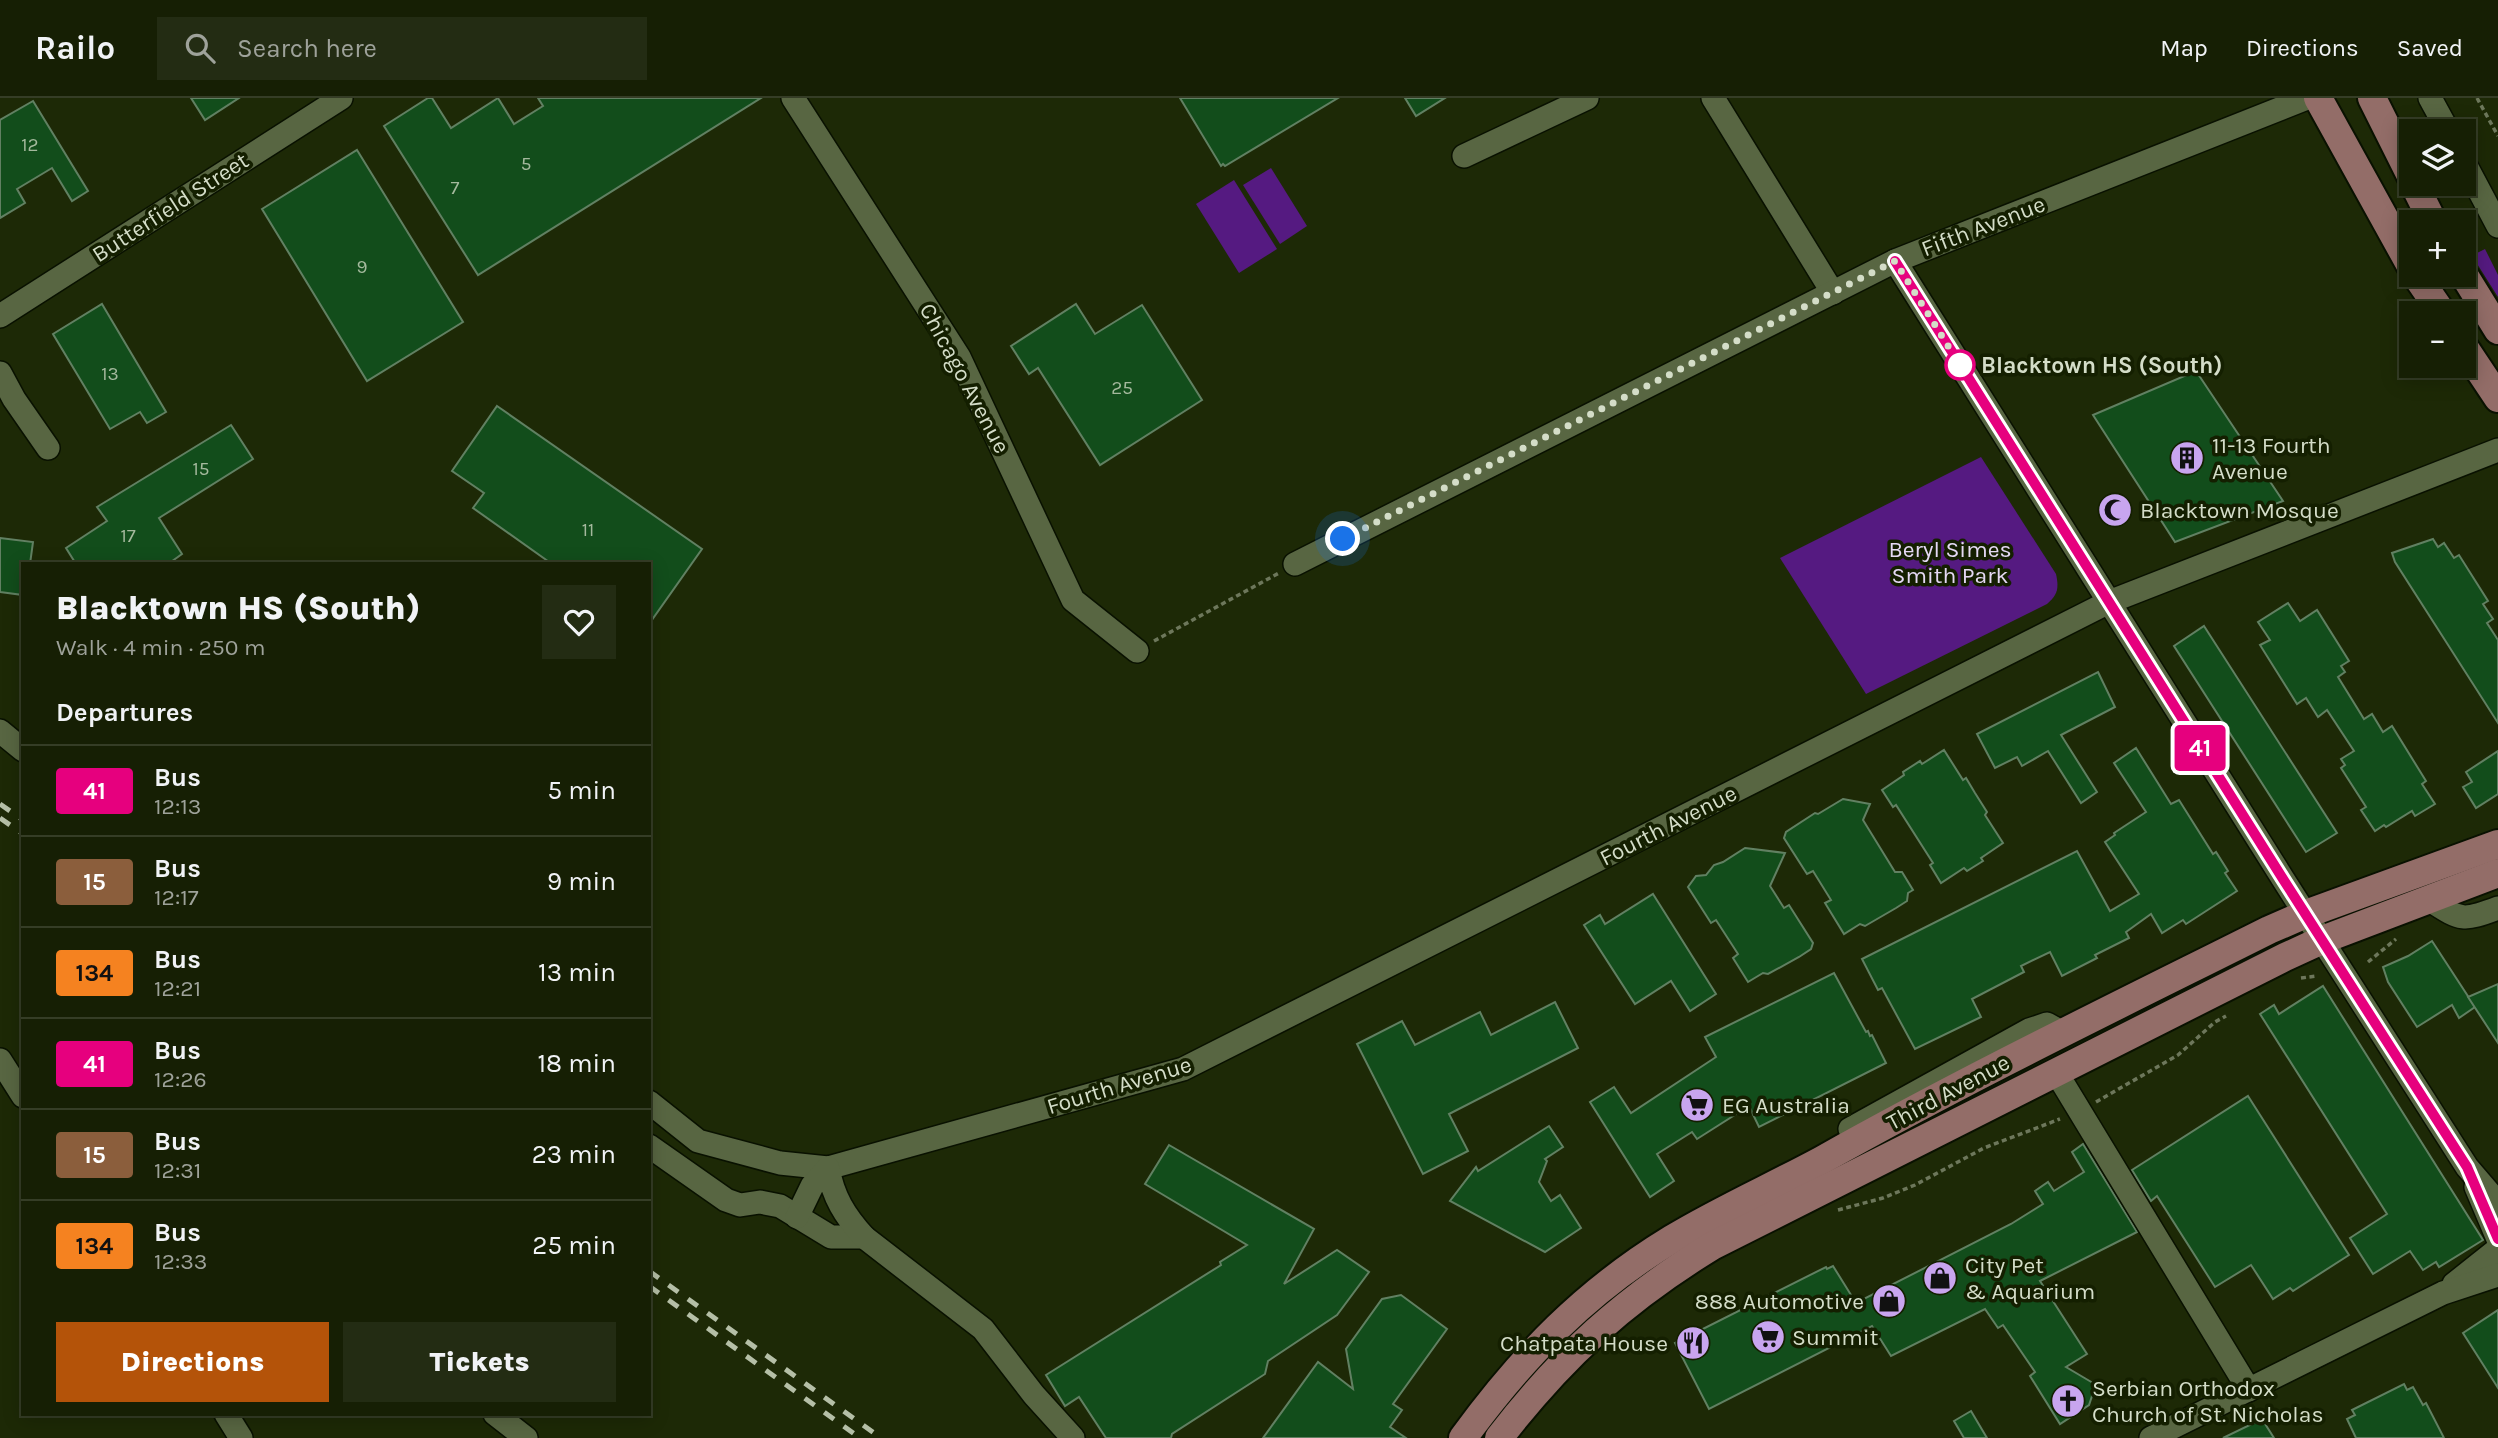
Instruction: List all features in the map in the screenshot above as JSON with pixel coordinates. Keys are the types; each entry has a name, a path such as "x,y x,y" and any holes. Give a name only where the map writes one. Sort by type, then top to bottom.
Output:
{"main road":[{"path":"2318,98 2399,244"},
{"path":"2372,98 2399,152"},
{"path":"2471,287 2498,330"},
{"path":"2476,364 2498,398"},
{"name":"Third Avenue","path":"1463,1438 1518,1366 1568,1316 1595,1293 1682,1233 2063,1032 2306,914 2498,844"},
{"name":"Third Avenue","path":"1499,1438 1559,1366 1588,1336 1649,1286 1682,1265 1779,1211 2322,940 2498,873"}],"street":[{"name":"Butterfield Street","path":"0,316 341,98"},
{"name":"Chicago Avenue","path":"793,98 959,357 1073,600 1137,651"},
{"path":"1464,156 1587,98"},
{"path":"1713,98 1833,293"},
{"name":"Fifth Avenue","path":"1295,564 1895,261 2306,98"},
{"path":"2430,98 2441,119"},
{"path":"2476,185 2498,226"},
{"path":"1895,261 2467,1167 2498,1203"},
{"path":"0,373 48,447"},
{"name":"Fourth Avenue","path":"828,1168 1182,1069 2109,602 2498,450"},
{"path":"0,731 21,748"},
{"path":"2428,900 2451,914 2464,918 2498,908"},
{"path":"0,1060 21,1093"},
{"path":"2056,1073 2249,1390"},
{"path":"651,1104 698,1141 780,1163 828,1168"},
{"path":"651,1147 726,1200 740,1205 760,1202 780,1206 831,1237 864,1237"},
{"path":"2467,1167 2498,1239"},
{"path":"797,1217 812,1186 828,1168"},
{"path":"828,1168 832,1189 849,1221 864,1237 983,1329 1034,1395 1073,1438"},
{"path":"2443,1293 2498,1248"},
{"path":"2498,1248 2498,1257"},
{"path":"2166,1435 2249,1390 2443,1293 2498,1275"},
{"path":"227,1416 241,1438"},
{"path":"498,1416 526,1438"}],"path":[{"path":"2477,98 2498,136"},
{"path":"1137,651 1295,564"},
{"path":"2368,962 2399,937"},
{"path":"2293,982 2304,976 2317,976"},
{"path":"1830,1212 1883,1198 1915,1185 1983,1148 2078,1111 2178,1055 2226,1015"}],"green space":[{"path":"1271,168 1307,226 1280,244 1243,185"},
{"path":"1234,180 1277,249 1239,273 1196,204"},
{"path":"2485,249 2498,275 2498,297 2476,262 2476,254"},
{"name":"Beryl Simes Smith Park","path":"1981,457 2056,574 2055,594 2047,604 1866,694 1780,558"}],"building":[{"path":"191,98 239,98 205,120"},
{"path":"432,98 451,128 498,98 514,124 543,106 538,98 761,98 478,275 384,126"},
{"path":"1180,98 1338,98 1221,166"},
{"path":"1405,98 1445,98 1416,116"},
{"path":"33,101 88,191 72,201 52,168 17,189 25,203 0,218 0,120"},
{"path":"357,150 463,322 367,381 262,209"},
{"path":"102,304 166,412 147,423 140,412 110,429 53,334"},
{"path":"1076,304 1095,334 1142,305 1202,400 1100,465 1038,368 1029,374 1011,346"},
{"name":"11-13 Fourth Avenue","path":"2196,371 2283,501 2175,542 2093,415"},
{"path":"497,406 702,549 651,621 651,562 549,562 473,508 484,493 452,471"},
{"path":"231,425 253,459 159,518 182,554 171,562 75,562 66,548 107,521 97,507"},
{"path":"0,538 33,542 30,562 21,562 21,595 0,592"},
{"path":"2433,539 2438,547 2444,543 2454,558 2459,555 2488,601 2483,604 2493,619 2487,623 2498,640 2498,723 2395,562 2392,553"},
{"path":"2288,603 2300,621 2317,610 2349,661 2341,666 2345,672 2338,677 2364,719 2372,714 2383,732 2392,726 2426,781 2422,784 2435,804 2415,816 2412,811 2375,831 2361,810 2366,807 2341,768 2345,765 2341,759 2354,751 2327,710 2318,717 2306,698 2297,704 2260,645 2270,640 2258,622"},
{"path":"2204,626 2337,833 2306,852 2174,646"},
{"path":"2098,672 2115,707 2061,735 2097,792 2081,803 2048,751 2022,766 2017,757 1995,768 1977,734"},
{"path":"2136,748 2171,804 2179,800 2213,854 2216,852 2237,891 2186,924 2183,920 2162,933 2151,914 2126,932 2129,938 2062,976 2050,952 2021,966 2024,972 1972,999 1981,1017 1915,1049 1882,988 1878,990 1862,959 2077,851 2110,911 2139,894 2105,842 2146,812 2114,763"},
{"path":"1944,750 1963,780 1966,778 2003,843 1981,858 1983,861 1967,871 1964,868 1941,883 1930,865 1933,863 1896,805 1893,807 1882,790 1920,761 1922,764"},
{"path":"2498,751 2498,794 2476,808 2463,787 2472,782 2466,772"},
{"path":"1843,799 1870,804 1863,820 1895,872 1902,872 1913,890 1908,893 1907,901 1865,926 1860,924 1844,934 1825,903 1831,900 1813,871 1807,874 1784,838 1786,832"},
{"path":"1745,848 1785,853 1770,886 1784,908 1789,905 1813,943 1811,949 1799,957 1748,982 1733,958 1738,954 1716,920 1711,923 1688,887 1696,876 1706,875 1714,865"},
{"path":"1653,894 1716,994 1690,1011 1671,981 1635,1004 1584,925 1600,915 1605,924"},
{"path":"2432,941 2475,1007 2459,1018 2452,1005 2417,1027 2388,982 2383,967"},
{"path":"1834,973 1886,1063 1759,1127 1749,1106 1697,1139 1692,1132 1657,1154 1674,1181 1650,1197 1590,1102 1614,1087 1631,1113 1716,1057 1705,1037"},
{"path":"2498,984 2498,1043 2468,997"},
{"path":"2323,986 2483,1240 2439,1267 2436,1262 2423,1270 2410,1251 2373,1274 2350,1238 2387,1214 2260,1014 2274,1005 2279,1014"},
{"path":"1555,1002 1578,1048 1449,1114 1468,1151 1423,1174 1357,1044 1402,1021 1415,1045 1480,1012 1491,1035"},
{"path":"2248,1096 2349,1255 2293,1291 2290,1288 2273,1299 2251,1265 2215,1287 2157,1196 2151,1201 2132,1170"},
{"path":"1549,1126 1563,1147 1545,1159 1547,1161 1539,1182 1551,1201 1560,1195 1581,1228 1545,1252 1450,1201 1476,1167 1478,1171"},
{"path":"2083,1144 2137,1232 2040,1281 2087,1354 2066,1367 2093,1383 2094,1390 2089,1405 2060,1424 2030,1376 2035,1372 2003,1325 1998,1328 1985,1309 1891,1356 1872,1326 1709,1409 1675,1343 1826,1267 1827,1269 1833,1266 1856,1303 2011,1224 2043,1204 2035,1191 2048,1182 2054,1191 2084,1172 2072,1152"},
{"path":"1169,1145 1314,1229 1284,1284 1337,1250 1369,1272 1337,1315 1268,1361 1265,1374 1172,1434 1171,1438 1106,1438 1079,1397 1065,1406 1046,1375 1221,1265 1220,1262 1247,1245 1145,1184"},
{"path":"1401,1295 1447,1329 1393,1404 1402,1410 1390,1427 1406,1438 1263,1438 1318,1362 1353,1389 1346,1349 1382,1299"},
{"path":"2498,1310 2498,1388 2463,1333"},
{"path":"2404,1384 2407,1390 2413,1387 2423,1405 2426,1403 2444,1438 2356,1438 2347,1419 2355,1415 2352,1410"},
{"path":"1971,1411 1987,1438 1964,1438 1954,1421"},
{"path":"2262,1419 2274,1438 2223,1438"}],"railway":[{"path":"0,804 21,819"},
{"path":"0,818 21,833"},
{"path":"651,1272 881,1438"},
{"path":"651,1287 860,1438"}],"bus line":[{"name":"41","path":"1895,261 2467,1167 2498,1239"}],"place":[{"name":"Blacktown HS (South)","path":"1960,365"},
{"name":"11-13 Fourth Avenue","path":"2187,458"},
{"name":"Blacktown Mosque","path":"2115,510"},
{"name":"EG Australia","path":"1697,1105"},
{"name":"City Pet & Aquarium","path":"1940,1278"},
{"name":"888 Automotive","path":"1889,1301"},
{"name":"Summit","path":"1768,1337"},
{"name":"Chatpata House","path":"1693,1343"},
{"name":"Serbian Orthodox Church of St. Nicholas","path":"2068,1401"}],"route":[{"path":"1343,539 1895,261 1960,365"}]}
